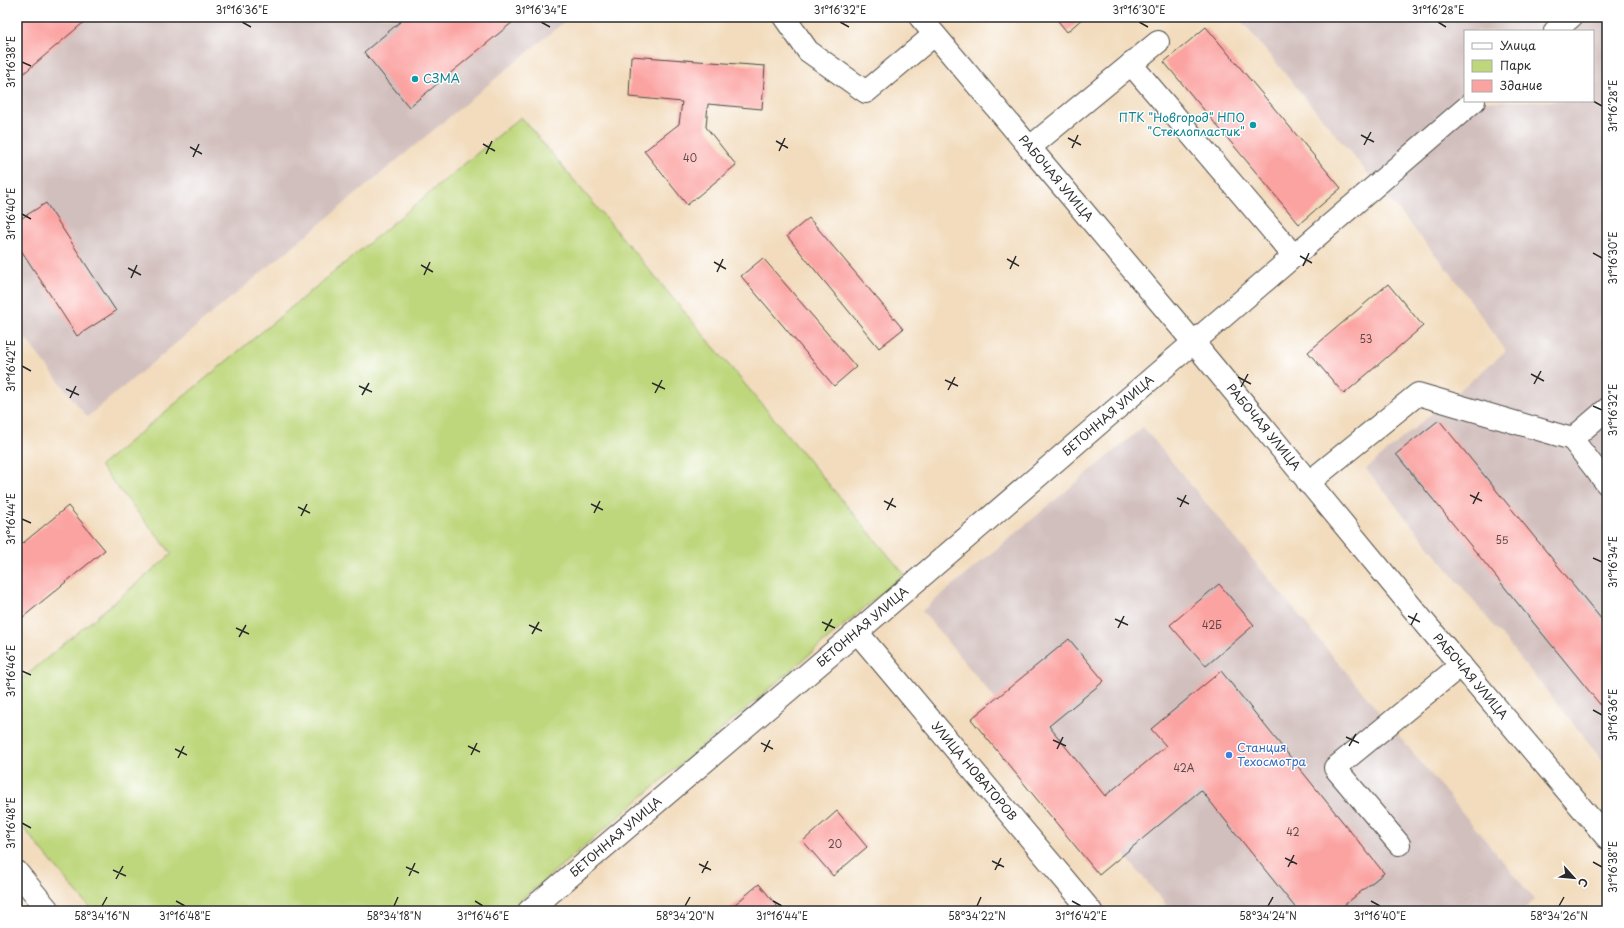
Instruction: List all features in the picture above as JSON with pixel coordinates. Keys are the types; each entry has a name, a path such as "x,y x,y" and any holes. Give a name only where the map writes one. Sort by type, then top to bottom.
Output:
{"street":[{"path":"784,17 808,51 866,92 934,35"},
{"name":"РАБОЧАЯ УЛИЦА","path":"920,17 1607,838"},
{"path":"1556,30 1571,17"},
{"path":"1029,148 1158,42"},
{"path":"1131,64 1294,256"},
{"name":"БЕТОННАЯ УЛИЦА","path":"529,911 857,632 1473,102"},
{"path":"1308,482 1418,394 1572,439 1607,484"},
{"path":"1572,439 1607,409"},
{"name":"УЛИЦА НОВАТОРОВ","path":"857,632 1091,911"},
{"path":"1399,844 1335,768 1461,665"},
{"path":"17,872 49,911"}],"shaded area":[{"path":"17,17 570,17 87,417 17,328"},
{"path":"1238,17 1607,17 1607,765 1366,469 1506,351 1452,275"},
{"name":"Станция Техосмотра","path":"1143,427 1535,900 1522,911 1171,911 922,611"}],"green space":[{"path":"521,117 904,574 508,911 92,911 17,820 17,683 172,554 100,466"}],"building":[{"path":"17,17 90,17 23,74 17,66"},
{"name":"СЗМА","path":"406,17 519,17 409,107 364,52"},
{"path":"1055,17 1084,17 1067,32"},
{"name":"ПТК \"Новгород\" НПО \"Стеклопластик\"","path":"1206,27 1341,188 1299,224 1164,62"},
{"path":"631,56 765,66 762,109 708,104 706,127 736,165 687,205 644,151 679,124 682,102 629,97"},
{"path":"46,203 116,311 77,336 17,244 17,221"},
{"path":"809,218 903,329 879,348 787,236"},
{"path":"763,258 856,367 834,386 741,276"},
{"path":"1388,284 1423,326 1344,394 1308,352"},
{"path":"1439,420 1607,626 1607,713 1396,454"},
{"path":"68,506 105,550 17,622 17,548"},
{"path":"1219,584 1254,625 1206,666 1170,625"},
{"path":"1069,639 1104,681 1049,726 1105,796 1166,746 1151,729 1221,671 1384,873 1337,911 1298,911 1201,790 1099,875 971,719"},
{"path":"837,811 867,847 833,876 803,841"},
{"path":"759,884 781,911 727,911"}],"place":[{"name":"СЗМА","path":"415,79"},
{"name":"ПТК \"Новгород\" НПО \"Стеклопластик\"","path":"1253,125"},
{"name":"Станция Техосмотра","path":"1229,755"}]}
